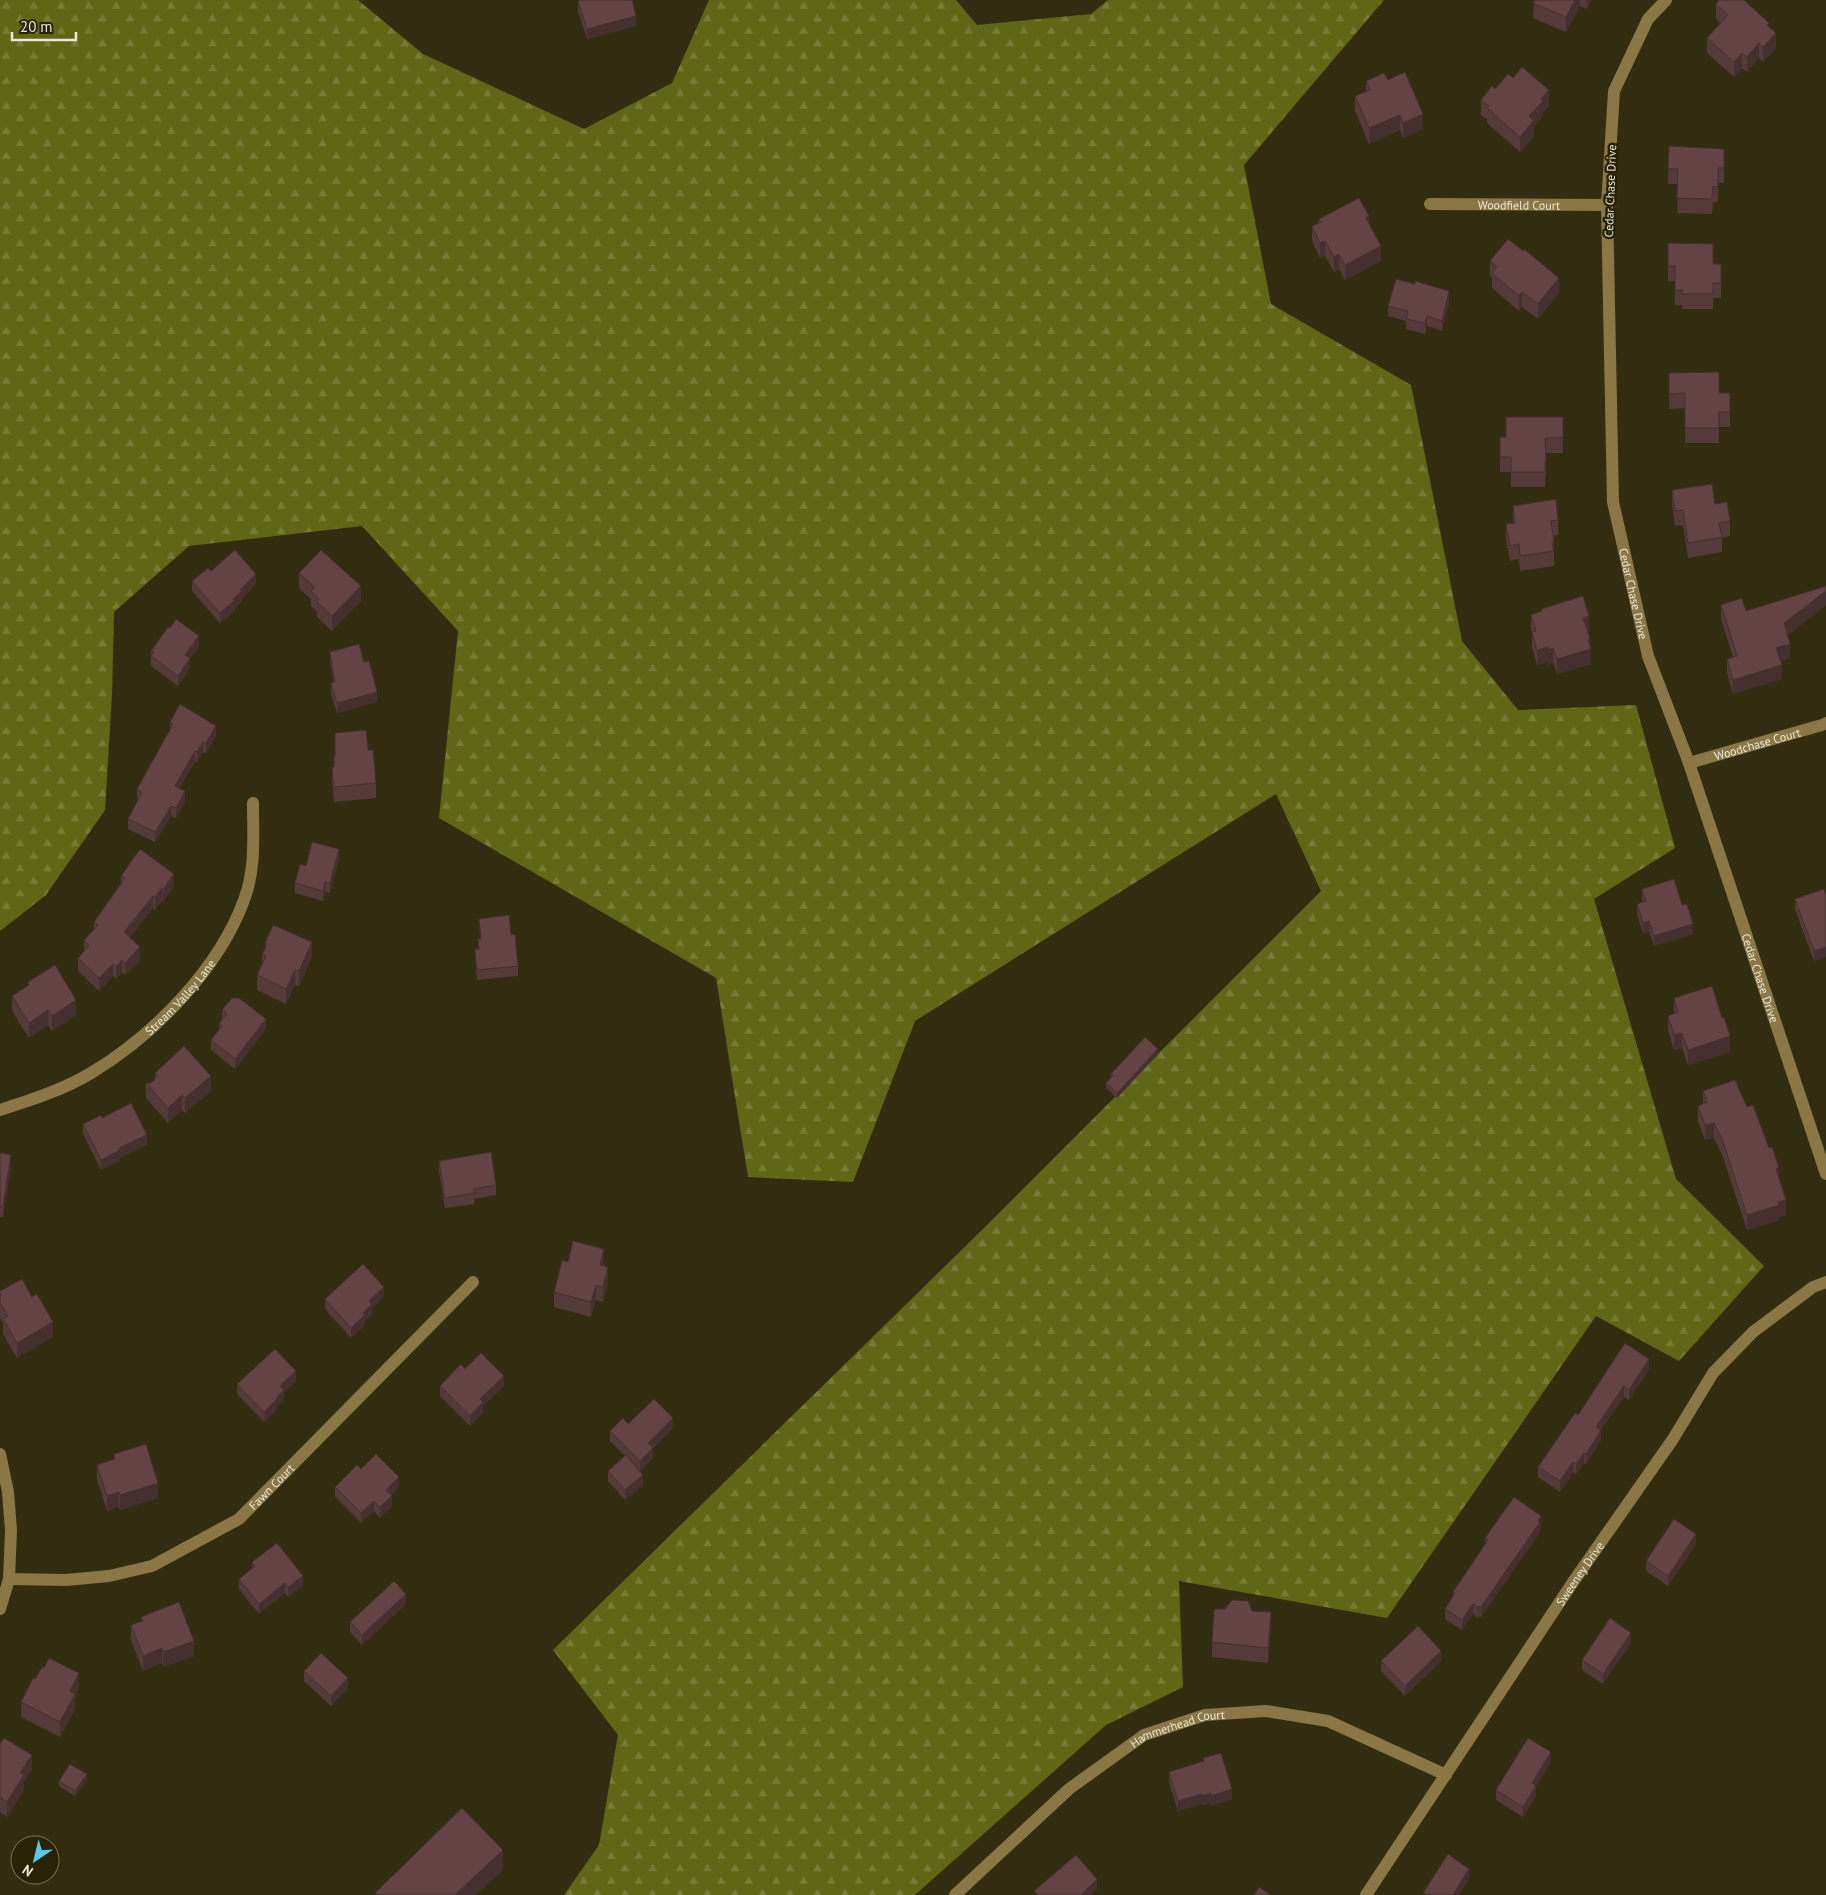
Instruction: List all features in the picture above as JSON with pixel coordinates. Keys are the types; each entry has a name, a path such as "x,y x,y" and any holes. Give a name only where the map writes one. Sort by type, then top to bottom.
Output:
{"street":[{"name":"Cedar Chase Drive","path":"1666,0 1648,19 1614,91 1607,205 1613,502 1648,656 1689,763 1826,1174"},
{"name":"Woodfield Court","path":"1430,204 1607,205"},
{"name":"Woodchase Court","path":"1689,763 1826,723"},
{"name":"Stream Valley Lane","path":"0,1110 39,1097 90,1073 132,1044 164,1015 199,977 224,944 245,900 254,858 253,803"},
{"name":"Fawn Court","path":"9,1579 83,1579 109,1576 152,1566 239,1519 473,1282"},
{"name":"Sweeney Drive","path":"1366,1895 1573,1582 1673,1439 1713,1373 1753,1332 1813,1287 1826,1282"},
{"path":"0,1454 8,1492 11,1530 9,1579 0,1609"},
{"name":"Hammerhead Court","path":"955,1895 1069,1789 1144,1735 1205,1715 1266,1711 1328,1722 1446,1775"}],"green space":[{"path":"0,0 358,0 423,54 584,129 672,83 709,0 956,0 977,25 1091,14 1108,0 1384,0 1244,165 1271,304 1411,385 1462,641 1518,710 1636,705 1675,848 1594,899 1676,1179 1764,1266 1679,1361 1596,1316 1387,1618 1179,1581 1183,1687 1106,1725 915,1895 564,1895 599,1845 618,1735 553,1650 983,1229 1321,891 1276,794 915,1021 853,1182 748,1177 716,978 439,818 458,631 362,526 189,546 114,612 112,695 105,810 46,895 0,931"}],"building":[{"path":"632,0 636,16 587,29 578,1"},
{"path":"1535,0 1575,0 1566,17 1533,3"},
{"path":"1719,0 1744,0 1769,23 1767,25 1776,33 1763,47 1759,43 1747,57 1742,53 1734,62 1707,38 1728,15 1716,4"},
{"path":"1522,67 1549,90 1541,99 1543,101 1529,116 1534,120 1520,137 1487,108 1489,106 1481,100 1492,86 1495,89 1508,74 1513,78"},
{"path":"1405,72 1423,114 1403,123 1400,115 1369,128 1355,96 1370,90 1366,81 1384,73 1388,80"},
{"path":"1669,146 1724,149 1724,168 1718,168 1718,187 1713,186 1712,199 1677,198 1678,169 1668,169"},
{"path":"1359,198 1369,216 1366,218 1381,246 1345,265 1339,254 1334,257 1325,241 1320,243 1312,226 1321,222 1319,219"},
{"path":"1508,239 1523,251 1524,249 1559,278 1538,304 1522,292 1519,296 1492,273 1497,267 1490,261"},
{"path":"1668,243 1713,244 1713,264 1721,264 1721,283 1713,283 1713,294 1682,294 1682,290 1675,290 1675,266 1668,266"},
{"path":"1396,279 1415,284 1415,281 1449,291 1442,321 1427,316 1425,323 1406,319 1408,311 1388,306"},
{"path":"1719,372 1719,393 1730,393 1730,412 1719,412 1719,428 1685,428 1685,393 1669,394 1669,373"},
{"path":"1506,417 1563,417 1563,438 1545,438 1545,472 1511,472 1511,457 1500,457 1500,437 1506,437"},
{"path":"1712,484 1715,504 1727,502 1730,521 1719,523 1722,537 1688,543 1683,510 1675,511 1672,490"},
{"path":"1556,499 1558,520 1551,521 1554,551 1520,556 1519,544 1510,546 1506,524 1515,523 1513,506"},
{"path":"235,550 256,574 240,590 242,591 233,599 235,600 220,613 192,581 208,568 211,571"},
{"path":"321,550 361,586 332,616 317,602 319,599 311,591 314,587 299,573"},
{"path":"1826,586 1826,591 1784,623 1790,644 1776,648 1782,665 1733,680 1727,659 1737,656 1721,605 1742,598 1746,611"},
{"path":"1583,596 1589,616 1583,618 1590,639 1588,639 1591,649 1557,659 1553,648 1548,650 1548,647 1537,650 1532,632 1536,631 1531,615 1542,611 1541,609"},
{"path":"176,619 199,636 185,655 190,658 178,676 151,656 154,652 151,651"},
{"path":"359,644 364,662 369,661 377,692 337,703 331,683 335,682 330,652"},
{"path":"180,704 216,726 206,743 203,742 197,752 195,751 175,786 185,791 176,808 171,806 155,832 128,819 142,792 137,789 173,724 170,722"},
{"path":"366,730 368,750 373,750 376,783 334,787 332,767 334,767 335,756 335,733"},
{"path":"312,842 339,849 330,883 325,882 323,891 295,883 300,864 306,866"},
{"path":"140,849 174,874 163,890 162,888 155,897 153,896 124,932 140,947 125,963 122,960 116,967 113,964 99,978 78,958 89,946 84,940 98,925 94,922 125,878 121,876"},
{"path":"1674,879 1682,905 1687,904 1693,924 1654,936 1649,921 1643,923 1637,904 1646,901 1642,889"},
{"path":"1824,889 1826,896 1826,947 1814,951 1795,899"},
{"path":"509,915 511,935 515,934 518,966 477,970 475,949 479,949 478,939 481,939 479,919"},
{"path":"273,925 312,942 299,971 295,970 286,989 257,975 266,956 262,955"},
{"path":"55,965 76,1000 52,1016 48,1010 29,1023 12,996 29,985 28,982"},
{"path":"1712,986 1730,1036 1688,1050 1682,1033 1674,1035 1668,1016 1678,1012 1674,998"},
{"path":"232,998 239,998 266,1019 235,1059 211,1040 222,1026 219,1023 227,1014 222,1010"},
{"path":"1145,1037 1158,1049 1117,1093 1106,1083 1113,1075 1111,1074"},
{"path":"184,1046 211,1076 185,1098 182,1095 168,1108 146,1083 151,1083 158,1076 155,1073"},
{"path":"1735,1080 1747,1107 1753,1105 1769,1148 1772,1147 1779,1168 1776,1169 1786,1200 1778,1202 1779,1205 1747,1215 1722,1139 1714,1123 1705,1125 1698,1106 1707,1102 1703,1091"},
{"path":"131,1103 147,1135 119,1148 120,1150 101,1160 83,1124 101,1115 102,1118"},
{"path":"491,1152 496,1185 474,1189 474,1193 445,1198 439,1161"},
{"path":"0,1153 11,1155 3,1207 0,1207"},
{"path":"573,1241 604,1249 600,1265 608,1267 603,1287 596,1285 591,1302 554,1292 562,1260 568,1262"},
{"path":"363,1264 384,1287 369,1301 372,1304 363,1313 365,1315 351,1328 325,1299"},
{"path":"22,1279 32,1297 37,1294 53,1322 17,1343 3,1319 8,1316 0,1303 0,1291"},
{"path":"1625,1343 1649,1359 1629,1390 1624,1386 1596,1427 1601,1430 1586,1454 1584,1453 1576,1464 1573,1462 1560,1481 1538,1467 1575,1413 1578,1415"},
{"path":"275,1349 296,1371 280,1386 284,1390 264,1412 237,1384"},
{"path":"481,1353 504,1376 480,1399 483,1402 470,1416 440,1386 461,1364 465,1369"},
{"path":"654,1399 673,1418 648,1443 653,1448 640,1461 610,1431 623,1418 628,1424"},
{"path":"146,1444 158,1483 120,1495 119,1492 107,1496 97,1465 115,1459 114,1454"},
{"path":"376,1454 399,1477 386,1490 392,1496 380,1507 374,1501 361,1513 335,1487 357,1465 361,1469"},
{"path":"626,1455 643,1475 625,1490 608,1471"},
{"path":"1514,1497 1541,1516 1538,1521 1540,1522 1481,1607 1479,1606 1478,1608 1473,1604 1462,1620 1445,1609 1455,1593 1453,1592 1488,1540 1485,1538"},
{"path":"1674,1519 1696,1534 1668,1576 1646,1561"},
{"path":"277,1543 303,1576 288,1587 285,1583 259,1604 239,1579 255,1566 252,1562"},
{"path":"394,1581 406,1594 362,1635 350,1622"},
{"path":"1232,1600 1248,1601 1252,1611 1271,1612 1268,1648 1212,1642 1214,1609 1225,1609"},
{"path":"179,1602 194,1641 163,1652 162,1648 143,1656 131,1625 143,1621 141,1617"},
{"path":"1610,1618 1631,1633 1603,1674 1582,1660"},
{"path":"1418,1626 1441,1651 1405,1686 1381,1661"},
{"path":"321,1653 348,1678 331,1696 304,1671"},
{"path":"49,1658 79,1673 70,1691 75,1694 60,1722 21,1702 33,1678 35,1679 42,1667 44,1668"},
{"path":"4,1738 32,1755 20,1773 24,1775 7,1802 0,1797 0,1744"},
{"path":"1528,1738 1551,1752 1532,1783 1536,1786 1523,1807 1496,1790"},
{"path":"1221,1753 1232,1789 1211,1796 1211,1793 1202,1796 1202,1794 1178,1801 1169,1772 1204,1761 1203,1758"},
{"path":"70,1764 87,1774 75,1791 59,1781"},
{"path":"462,1808 503,1850 455,1895 378,1895 375,1893"},
{"path":"1448,1854 1469,1869 1453,1895 1427,1895 1423,1893"},
{"path":"1076,1855 1097,1879 1081,1895 1038,1895 1034,1891"},
{"path":"1259,1887 1271,1895 1254,1895"}]}
